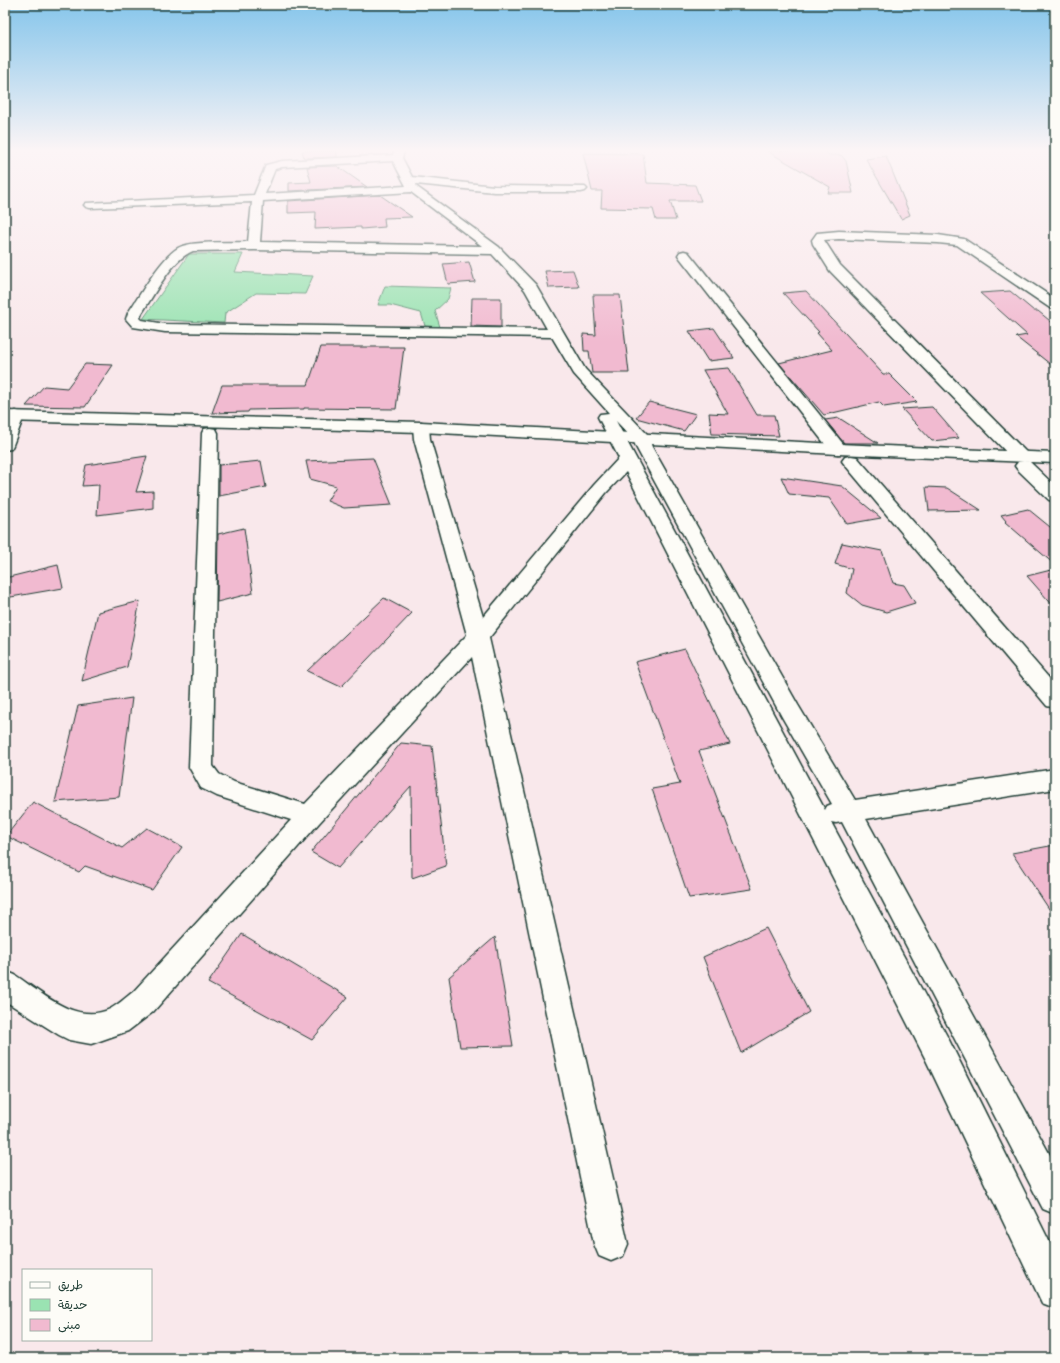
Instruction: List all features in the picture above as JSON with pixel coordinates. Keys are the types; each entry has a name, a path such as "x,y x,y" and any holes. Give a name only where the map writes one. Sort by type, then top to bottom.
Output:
{"street":[{"path":"254,246 257,215"},
{"path":"449,215 495,250 531,288 579,371 630,446 849,811 1055,1197"},
{"path":"1055,305 960,242 938,239 839,235 822,236 818,240 819,244 835,268 1055,496"},
{"path":"495,250 254,246 192,247 183,250 170,262 135,313 133,319 138,324 165,328 557,334"},
{"path":"684,255 845,455 1055,700"},
{"path":"586,380 630,446 815,816 937,1048 1055,1290"},
{"path":"9,422 422,433 630,446 845,455 1022,461 1055,458"},
{"path":"9,422 210,434 422,433"},
{"path":"5,445 9,422"},
{"path":"422,433 478,637 611,1244"},
{"path":"210,434 201,767 210,781 226,789 310,816"},
{"path":"5,985 69,1025 91,1029 118,1021 143,1002 310,816 478,637 600,489 630,446"},
{"path":"1022,461 1055,468"},
{"path":"815,816 1055,778"},
{"path":"937,1048 972,1043"}],"green space":[{"path":"189,254 243,254 235,272 313,276 305,294 256,293 225,313 224,323 143,319"},
{"path":"385,286 451,288 448,299 435,311 440,327 425,326 421,313 390,305 378,305"}],"building":[{"path":"316,215 409,215 412,217 384,218 385,227 361,229 361,227 315,229"},
{"path":"655,215 674,215 676,220 656,220"},
{"path":"898,215 910,215 910,215 901,219"},
{"path":"469,262 475,282 448,284 443,264"},
{"path":"573,270 579,287 549,288 545,271"},
{"path":"806,291 883,374 889,374 917,402 884,407 879,402 824,415 779,363 832,350 817,333 819,332 783,293"},
{"path":"1010,291 1034,311 1038,311 1055,325 1055,368 1016,337 1027,335 980,293"},
{"path":"593,295 620,295 629,373 592,373 589,351 584,351 583,334 596,335"},
{"path":"472,298 501,298 501,327 471,326"},
{"path":"714,328 734,358 708,361 689,331"},
{"path":"321,347 404,347 396,409 304,408 212,413 222,385 308,385"},
{"path":"85,364 113,365 85,407 26,406 44,386 67,388"},
{"path":"729,368 757,415 774,415 779,436 712,434 709,413 728,414 703,370"},
{"path":"649,402 696,414 684,431 636,418"},
{"path":"932,407 959,438 932,441 902,409"},
{"path":"839,418 878,443 844,443 825,420"},
{"path":"147,456 136,492 153,491 153,508 97,515 99,485 82,486 86,465"},
{"path":"373,458 392,505 344,508 327,501 336,486 310,479 306,461"},
{"path":"261,461 266,487 219,496 219,465"},
{"path":"781,477 842,486 881,518 847,524 829,498 789,494"},
{"path":"926,487 947,488 981,510 929,511"},
{"path":"1028,509 1055,531 1055,565 1005,522 1006,521 1001,515"},
{"path":"244,528 253,593 217,602 218,534"},
{"path":"842,543 882,551 893,583 904,585 915,603 886,612 862,605 847,593 852,569 835,564"},
{"path":"58,565 63,588 5,598 5,578"},
{"path":"1055,569 1055,608 1027,576"},
{"path":"384,598 412,613 341,687 307,671"},
{"path":"140,601 127,667 82,681 98,612"},
{"path":"685,649 730,744 699,751 752,889 689,898 652,789 680,784 635,662"},
{"path":"132,698 119,797 55,802 78,706"},
{"path":"401,743 432,746 446,866 412,878 411,786 338,868 311,852"},
{"path":"33,802 122,848 147,828 182,847 152,890 85,866 79,872 6,836"},
{"path":"1055,845 1055,918 1012,853"},
{"path":"766,928 809,1012 741,1053 703,957"},
{"path":"242,934 348,997 312,1040 208,983"},
{"path":"495,937 513,1046 460,1047 449,977"}]}
